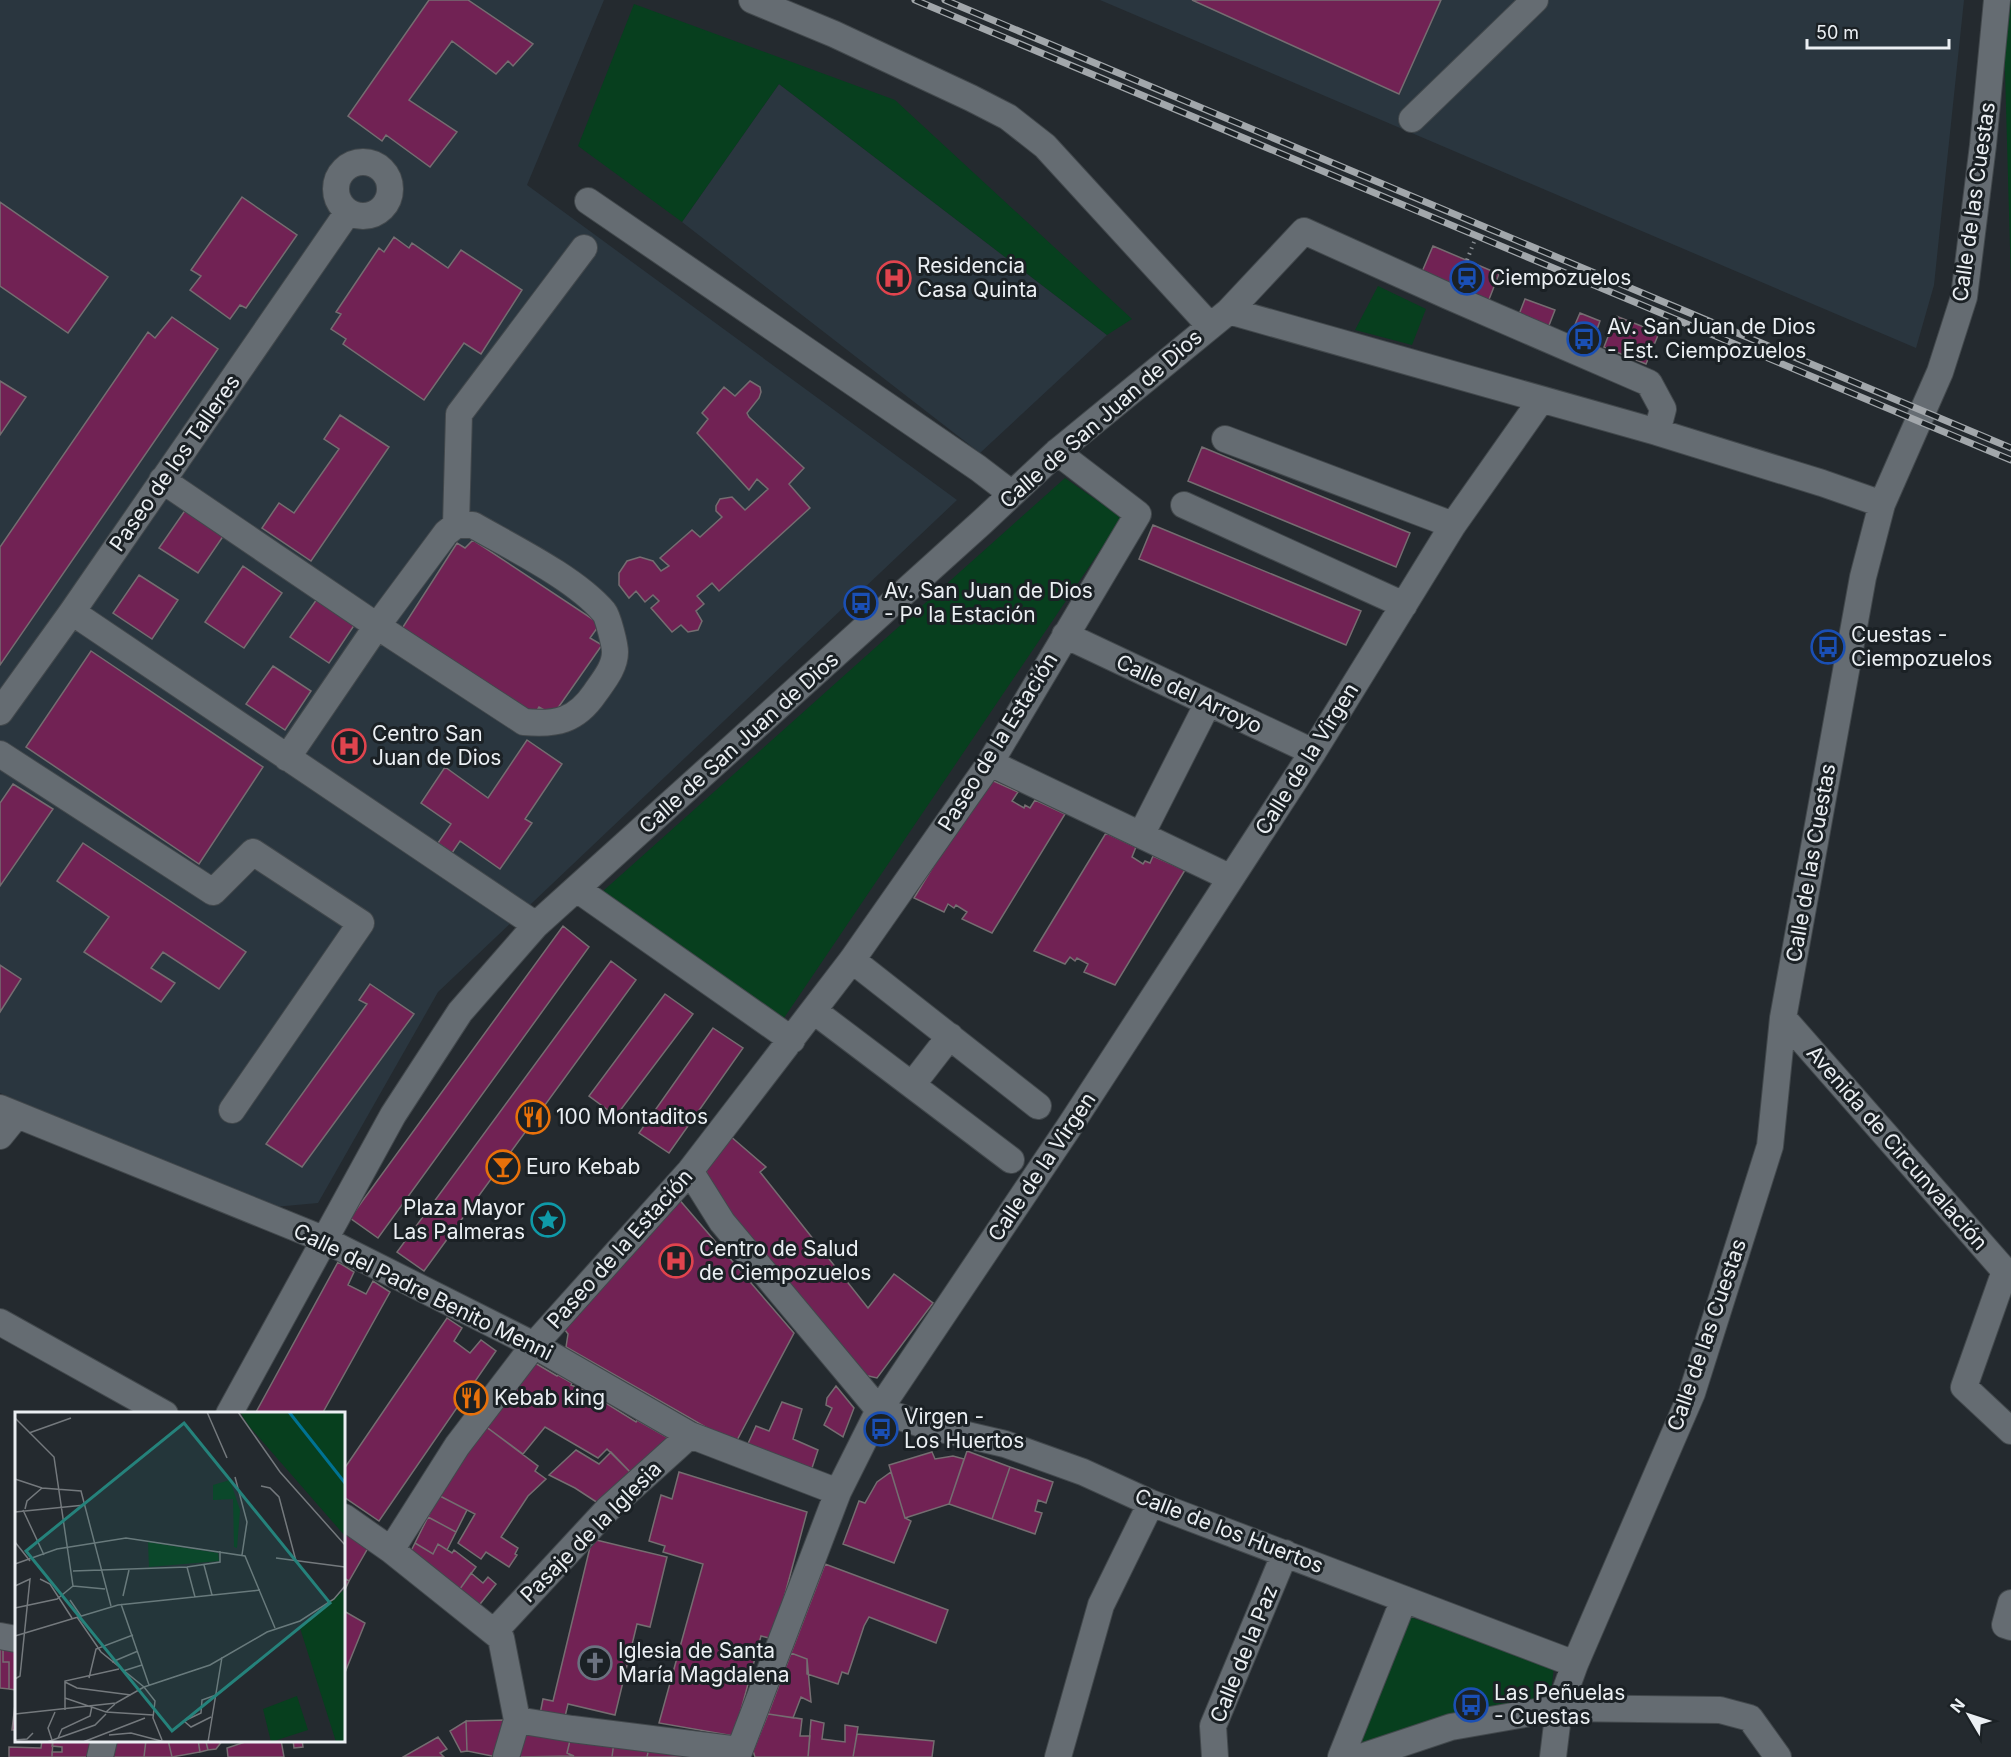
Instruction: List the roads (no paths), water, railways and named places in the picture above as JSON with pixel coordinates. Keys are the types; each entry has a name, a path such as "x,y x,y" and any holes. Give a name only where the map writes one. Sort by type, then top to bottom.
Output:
{"street":[{"path":"752,0 845,39 1008,117 1045,146 1220,319 1541,400 1657,432 1882,504"},
{"path":"1412,119 1535,0"},
{"name":"Calle de las Cuestas","path":"1553,1757 1559,1708 1575,1664 1692,1393 1770,1146 1783,1018 1863,577 1882,504 1940,372 1964,297 1983,145 1997,0"},
{"path":"588,201 978,468 1012,494"},
{"name":"Paseo de los Talleres","path":"0,712 72,612 348,212"},
{"name":"Calle de San Juan de Dios","path":"230,1412 393,1115 460,1012 536,925 1056,452 1220,319 1304,231 1649,383 1663,410 1657,432"},
{"path":"456,525 459,414 584,248"},
{"name":"Calle de la Virgen","path":"738,1753 838,1491 879,1410 1071,1124 1313,752 1452,525 1541,400"},
{"path":"1225,439 1452,525"},
{"name":"Paseo de la Estación","path":"391,1550 457,1446 534,1345 690,1171 852,960 990,763 1138,514 1056,452"},
{"path":"162,480 377,626 524,722 546,724 566,720 590,700 610,670 615,651 605,614 572,584 473,525 456,525 446,533 377,626 287,758"},
{"path":"1184,506 1404,605"},
{"path":"72,612 536,925"},
{"name":"Calle del Arroyo","path":"1065,635 1313,752"},
{"path":"1141,835 1208,703"},
{"path":"0,754 213,892 253,852 361,923 232,1110"},
{"path":"990,763 1231,878"},
{"path":"577,889 792,1040"},
{"path":"852,960 1038,1106"},
{"path":"814,1011 1011,1160"},
{"name":"Avenida de Circunvalación","path":"1783,1018 2008,1274"},
{"path":"912,1085 950,1036"},
{"path":"0,1136 9,1111"},
{"name":"Calle del Padre Benito Menni","path":"9,1111 323,1239 534,1345 690,1435 838,1491"},
{"path":"690,1171 722,1222 879,1410"},
{"path":"2008,1274 1964,1387 2011,1431"},
{"path":"0,1322 163,1412"},
{"name":"Calle de los Huertos","path":"879,1410 924,1425 1005,1444 1083,1472 1151,1503 1575,1664"},
{"name":"Pasaje de la Iglesia","path":"498,1635 607,1510 690,1435"},
{"path":"1058,1757 1101,1605 1151,1503"},
{"path":"345,1518 391,1550 498,1635 517,1720 506,1757"},
{"name":"Calle de la Paz","path":"1215,1757 1213,1726 1285,1553"},
{"path":"1341,1757 1404,1599"},
{"path":"2011,1603 2005,1625 2011,1627"},
{"path":"0,1636 15,1639"},
{"path":"1361,1757 1451,1727 1559,1708 1720,1710 1750,1718 1778,1757"},
{"path":"517,1720 738,1753"},
{"path":"100,1757 104,1742"}],"railway":[{"path":"915,0 2011,460"},
{"path":"945,0 2011,448"}],"place":[{"name":"Residencia Casa Quinta","path":"894,278"},
{"name":"Ciempozuelos","path":"1467,278"},
{"name":"Av. San Juan de Dios - Est. Ciempozuelos","path":"1584,339"},
{"name":"Av. San Juan de Dios - Pº la Estación","path":"861,603"},
{"name":"Cuestas - Ciempozuelos","path":"1828,647"},
{"name":"Centro San Juan de Dios","path":"349,746"},
{"name":"100 Montaditos","path":"533,1117"},
{"name":"Euro Kebab","path":"503,1167"},
{"name":"Plaza Mayor Las Palmeras","path":"548,1220"},
{"name":"Centro de Salud de Ciempozuelos","path":"676,1261"},
{"name":"Kebab king","path":"471,1398"},
{"name":"Virgen - Los Huertos","path":"881,1429"},
{"name":"Iglesia de Santa María Magdalena","path":"595,1663"},
{"name":"Las Peñuelas - Cuestas","path":"1471,1705"}]}
